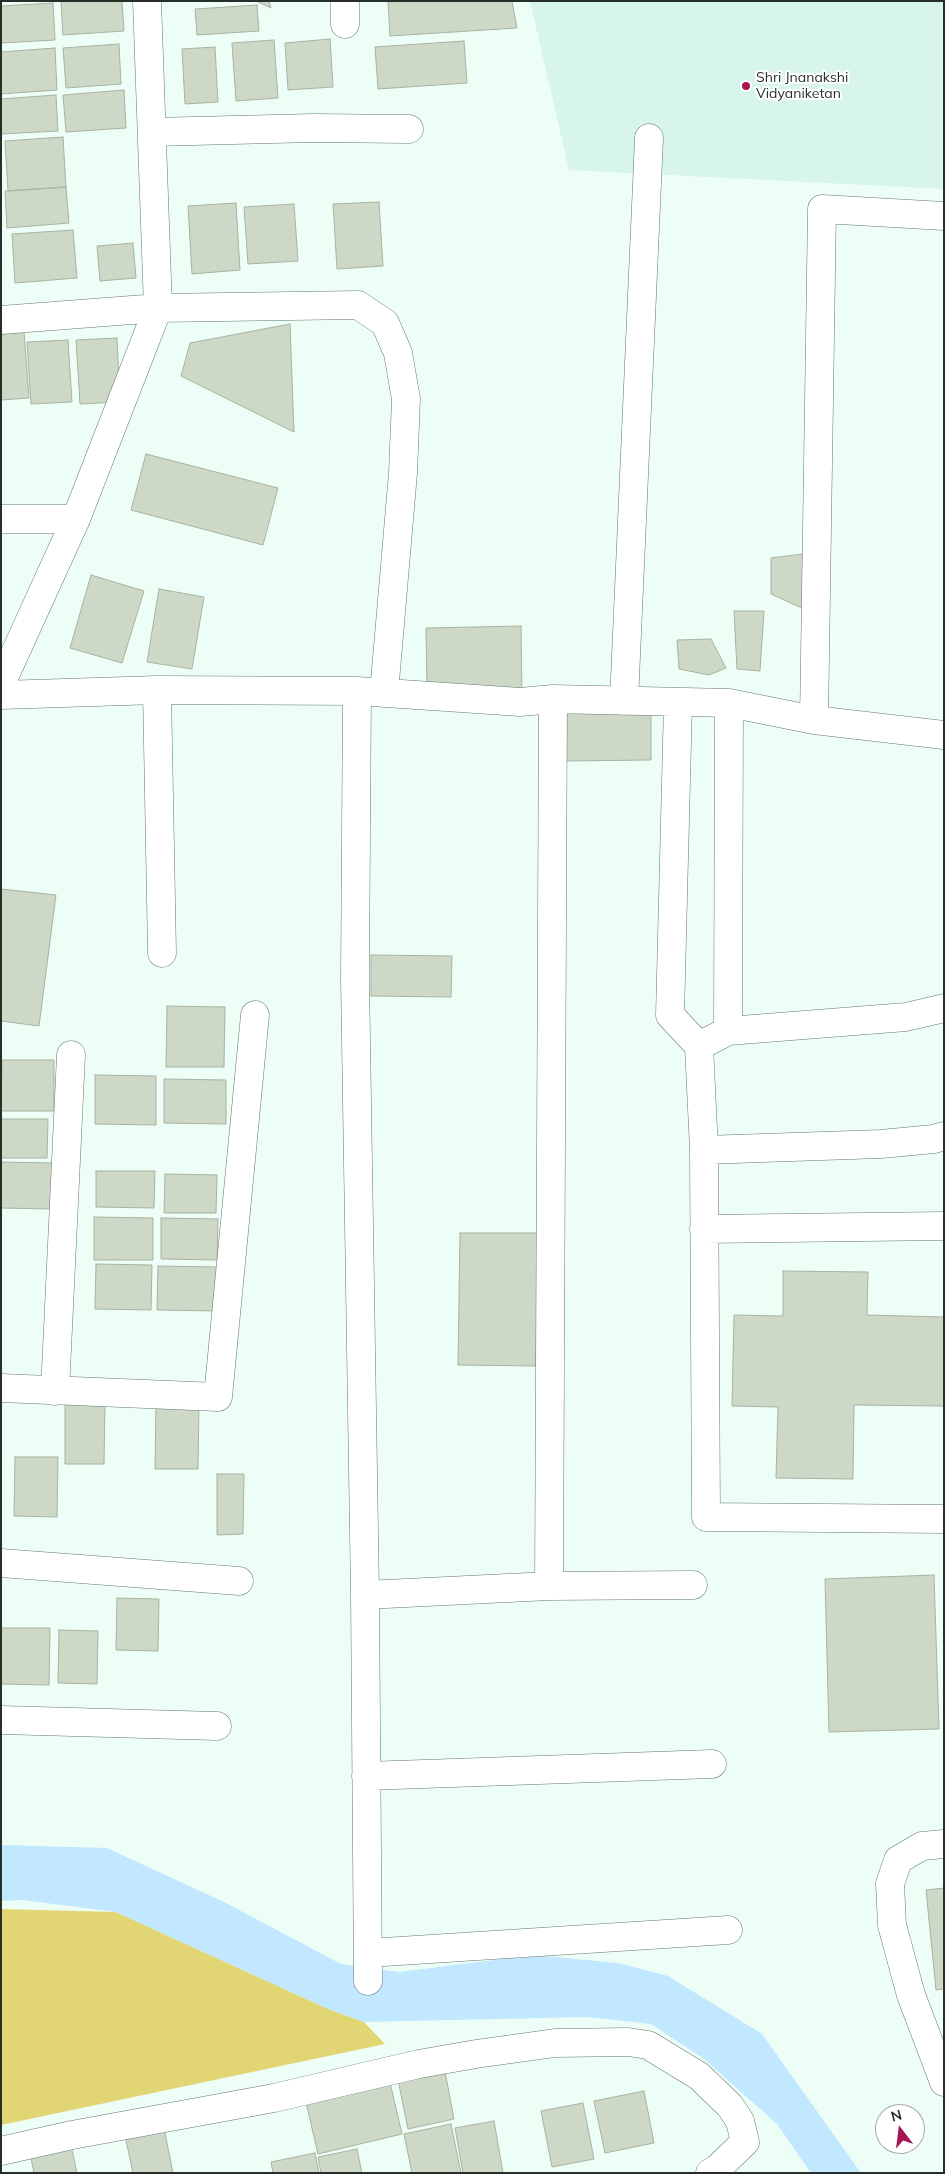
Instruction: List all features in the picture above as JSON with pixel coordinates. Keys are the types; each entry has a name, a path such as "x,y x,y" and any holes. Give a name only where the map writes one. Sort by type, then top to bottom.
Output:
{"street":[{"path":"1,684 76,519 158,308 147,1"},
{"path":"152,132 314,128 409,129"},
{"path":"624,701 649,138"},
{"path":"814,720 822,209 944,216"},
{"path":"1,320 158,308 358,305 385,323 398,354 406,399 403,473 384,693"},
{"path":"1,518 76,519"},
{"path":"1,695 157,690 357,691 520,702 553,700 729,703 814,720 944,735"},
{"path":"157,690 162,953"},
{"path":"357,691 355,978 365,1595 368,1981"},
{"path":"550,1586 553,700"},
{"path":"678,703 670,1015 699,1046 704,1150 706,1517 944,1519"},
{"path":"728,1031 729,703"},
{"path":"699,1046 728,1031 906,1017 944,1008"},
{"path":"1,1388 218,1397 255,1015"},
{"path":"55,1391 71,1055"},
{"path":"704,1150 881,1144 934,1139 944,1136"},
{"path":"704,1229 944,1226"},
{"path":"1,1563 239,1581"},
{"path":"365,1595 550,1586 693,1585"},
{"path":"1,1720 217,1726"},
{"path":"366,1776 712,1764"},
{"path":"944,1844 922,1846 898,1860 890,1884 892,1924 911,1995 944,2082"},
{"path":"368,1953 728,1930"},
{"path":"1,2150 274,2098 419,2064 476,2054 555,2043 628,2042 648,2045 699,2076 730,2106 740,2121 744,2142 717,2169 710,2173"}],"shaded area":[{"name":"Shri Jnanakshi Vidyaniketan","path":"530,1 944,1 944,189 569,170"},
{"path":"1,1909 116,1912 326,2008 364,2022 385,2044 1,2125"}],"water":[{"path":"1,1845 107,1848 224,1902 341,1964 399,1972 534,1955 618,1963 668,1976 762,2034 861,2173 811,2173 777,2124 704,2059 651,2024 587,2017 364,2022 326,2008 116,1912 22,1900 1,1901"}],"building":[{"path":"61,1 122,1 124,31 63,35"},
{"path":"256,1 269,1 271,8"},
{"path":"388,1 512,1 517,28 390,36"},
{"path":"53,3 55,40 1,43 1,6"},
{"path":"257,5 259,31 197,35 195,9"},
{"path":"330,39 333,87 288,90 285,43"},
{"path":"274,40 278,98 236,101 232,43"},
{"path":"464,41 467,83 378,89 375,47"},
{"path":"119,44 121,84 66,88 63,48"},
{"path":"215,47 218,102 185,104 182,49"},
{"path":"55,48 57,90 1,94 1,52"},
{"path":"124,90 126,128 66,132 63,95"},
{"path":"56,95 58,131 1,134 1,99"},
{"path":"63,137 66,187 8,191 5,141"},
{"path":"66,187 69,223 7,228 5,191"},
{"path":"379,202 383,266 337,269 333,204"},
{"path":"236,203 240,270 192,274 188,206"},
{"path":"294,204 298,261 248,264 244,207"},
{"path":"73,230 77,278 15,283 12,234"},
{"path":"133,243 136,278 100,281 97,246"},
{"path":"290,324 294,432 181,376 190,343"},
{"path":"24,332 29,398 1,400 1,334"},
{"path":"117,338 120,402 80,404 76,340"},
{"path":"68,340 72,402 31,404 27,342"},
{"path":"146,454 278,488 263,545 131,510"},
{"path":"803,554 804,609 771,594 771,558"},
{"path":"91,575 144,591 122,663 70,648"},
{"path":"159,589 204,597 192,669 147,662"},
{"path":"734,611 764,611 760,671 737,669"},
{"path":"521,626 522,697 427,689 426,628"},
{"path":"711,639 726,668 709,675 679,669 677,640"},
{"path":"651,706 651,760 565,761 564,708"},
{"path":"1,889 56,895 39,1026 1,1021"},
{"path":"371,955 452,956 451,997 371,996"},
{"path":"167,1006 225,1007 224,1067 166,1067"},
{"path":"2,1060 54,1060 54,1111 1,1111"},
{"path":"95,1075 156,1076 156,1125 95,1124"},
{"path":"164,1079 226,1080 226,1124 164,1123"},
{"path":"1,1119 48,1119 47,1158 1,1158"},
{"path":"1,1162 53,1163 52,1209 1,1208"},
{"path":"96,1171 155,1171 154,1208 96,1207"},
{"path":"165,1174 217,1175 216,1213 164,1213"},
{"path":"94,1217 153,1218 153,1260 94,1260"},
{"path":"161,1218 218,1219 217,1260 161,1259"},
{"path":"460,1233 538,1233 536,1366 458,1365"},
{"path":"96,1264 152,1265 151,1310 95,1309"},
{"path":"158,1266 218,1267 217,1311 157,1310"},
{"path":"783,1271 868,1272 867,1315 944,1317 944,1406 854,1405 853,1479 776,1478 778,1407 732,1406 734,1315 783,1316"},
{"path":"65,1399 105,1399 104,1464 65,1464"},
{"path":"156,1404 199,1404 198,1469 155,1469"},
{"path":"15,1457 58,1457 57,1517 14,1516"},
{"path":"217,1474 244,1474 243,1534 217,1535"},
{"path":"934,1575 939,1729 829,1732 825,1579"},
{"path":"117,1598 159,1599 158,1651 116,1650"},
{"path":"1,1628 50,1628 49,1685 1,1684"},
{"path":"59,1630 98,1631 97,1684 58,1683"},
{"path":"944,1888 944,1989 936,1990 926,1890"},
{"path":"444,2066 454,2119 408,2129 397,2075"},
{"path":"389,2078 402,2134 318,2154 305,2098"},
{"path":"644,2091 654,2143 605,2153 594,2101"},
{"path":"583,2103 594,2159 552,2167 541,2111"},
{"path":"494,2121 503,2173 463,2173 455,2128"},
{"path":"163,2123 173,2173 133,2173 124,2131"},
{"path":"451,2124 461,2173 412,2173 404,2134"},
{"path":"71,2145 77,2173 34,2173 30,2153"},
{"path":"357,2149 362,2173 321,2173 318,2157"},
{"path":"315,2153 319,2173 273,2173 271,2162"}],"place":[{"name":"Shri Jnanakshi Vidyaniketan","path":"746,86"}]}
